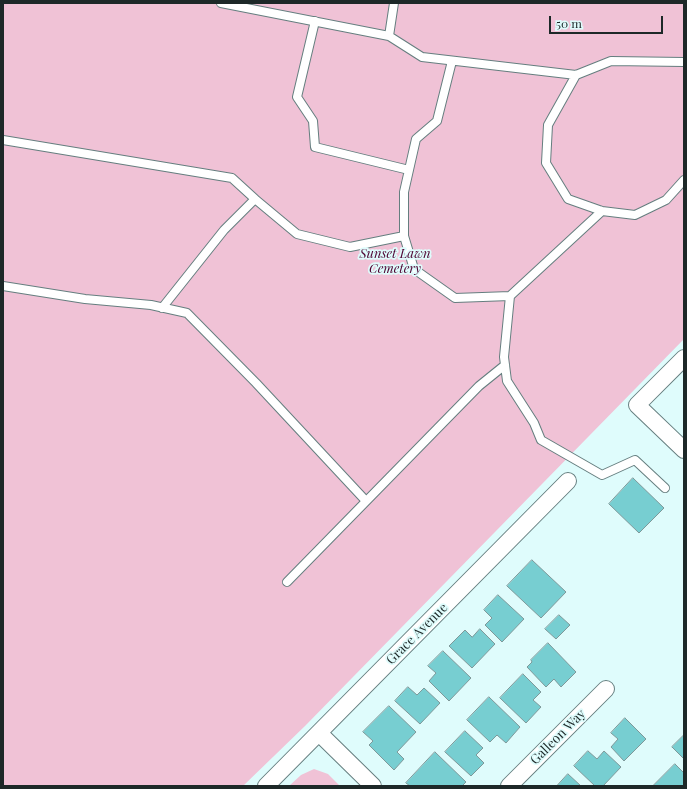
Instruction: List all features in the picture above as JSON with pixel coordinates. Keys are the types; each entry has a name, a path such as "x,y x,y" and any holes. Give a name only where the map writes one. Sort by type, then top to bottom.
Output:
{"street":[{"path":"684,358 637,405 684,450"},
{"name":"Grace Avenue","path":"266,786 568,481"},
{"name":"Galleon Way","path":"509,786 606,688"},
{"path":"319,733 373,786"}],"lane":[{"path":"221,3 389,36 422,58 576,75 611,61 684,62"},
{"path":"389,36 394,3"},
{"path":"315,21 297,97 313,121 315,147 409,170"},
{"path":"452,61 437,121 416,138 404,192 404,236 414,269 455,298 510,296 602,211"},
{"path":"576,75 548,125 546,163 568,199 602,211 635,215 666,200 684,180"},
{"path":"3,140 232,178 297,234 350,248 404,236"},
{"path":"162,308 224,230 255,199"},
{"path":"3,286 85,299 151,305 186,313 256,383 366,501"},
{"path":"510,296 504,357 507,381 534,423 541,440 602,475 635,460 665,488"},
{"path":"286,582 479,386 505,365"}],"green space":[{"name":"Sunset Lawn Cemetery","path":"3,3 684,3 684,339 305,726 243,786 3,786"},
{"path":"314,769 328,774 340,786 289,786 301,775"}],"building":[{"path":"633,478 664,508 639,533 609,504"},
{"path":"532,560 566,592 541,618 507,586"},
{"path":"498,595 524,619 502,642 485,625 492,618 484,610"},
{"path":"559,615 570,625 556,639 545,629"},
{"path":"480,629 495,644 472,668 449,646 465,630 472,637"},
{"path":"548,643 576,672 561,687 554,679 546,687 527,667 532,662 531,660"},
{"path":"443,651 471,678 449,701 429,681 436,673 428,666"},
{"path":"523,674 541,692 533,700 541,707 526,723 500,698"},
{"path":"408,687 417,695 424,688 440,703 420,724 395,701"},
{"path":"489,697 520,727 506,743 497,735 490,742 467,720"},
{"path":"389,706 416,732 397,752 404,759 394,770 369,745 373,741 363,732"},
{"path":"625,718 646,739 624,761 611,747 618,739 611,733"},
{"path":"465,731 483,748 476,755 484,763 471,776 445,752"},
{"path":"684,735 684,759 672,747"},
{"path":"588,751 597,759 604,751 621,767 603,786 595,786 574,766"},
{"path":"435,752 466,782 462,786 410,786 406,783"},
{"path":"675,764 684,773 684,786 653,786"},
{"path":"568,774 581,786 557,786"}]}
